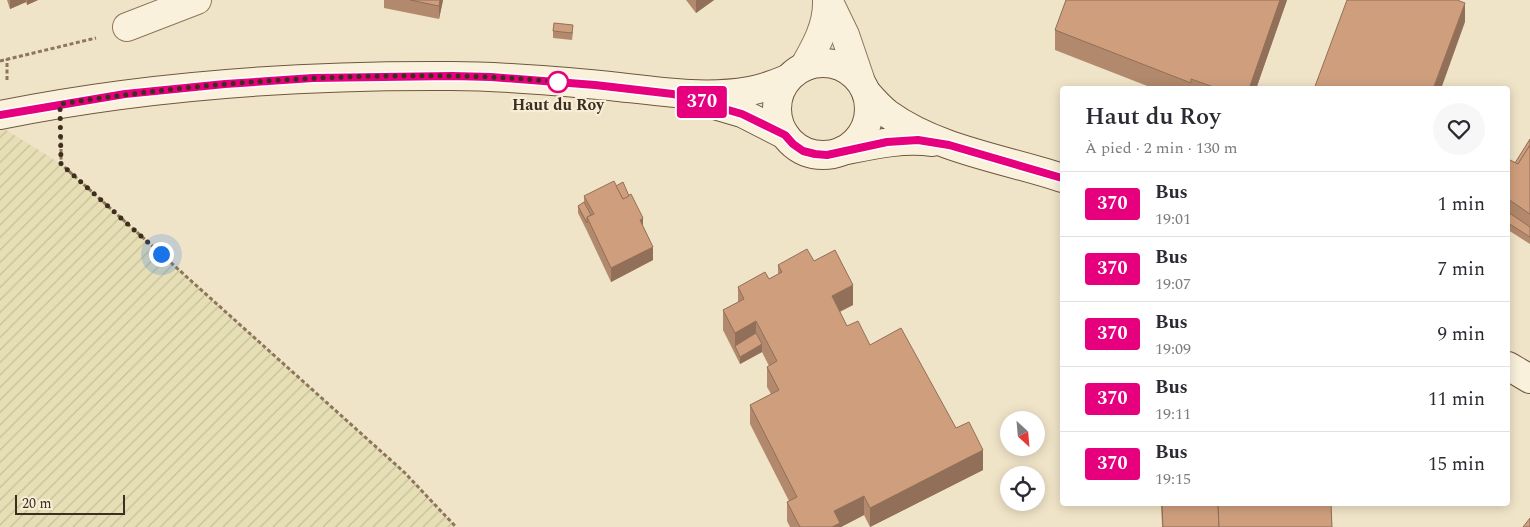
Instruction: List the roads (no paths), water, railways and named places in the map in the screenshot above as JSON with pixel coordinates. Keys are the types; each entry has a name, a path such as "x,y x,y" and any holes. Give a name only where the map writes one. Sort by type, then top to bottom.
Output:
{"main road":[{"path":"127,27 196,0"},
{"path":"827,0 824,26 817,43 795,73 780,89 776,113 785,135 803,151 827,155 901,141 918,140 949,145"},
{"path":"827,0 845,34 869,105 865,128 850,147 841,151"},
{"path":"0,115 60,104 181,87 313,78 491,77 595,85 673,94 712,94 764,88 818,62 842,66 853,73 887,114 921,133 949,145 1060,177"},
{"path":"673,94 742,114 785,135"},
{"path":"1510,367 1530,379"}],"place":[{"name":"Haut du Roy","path":"558,82"}]}
